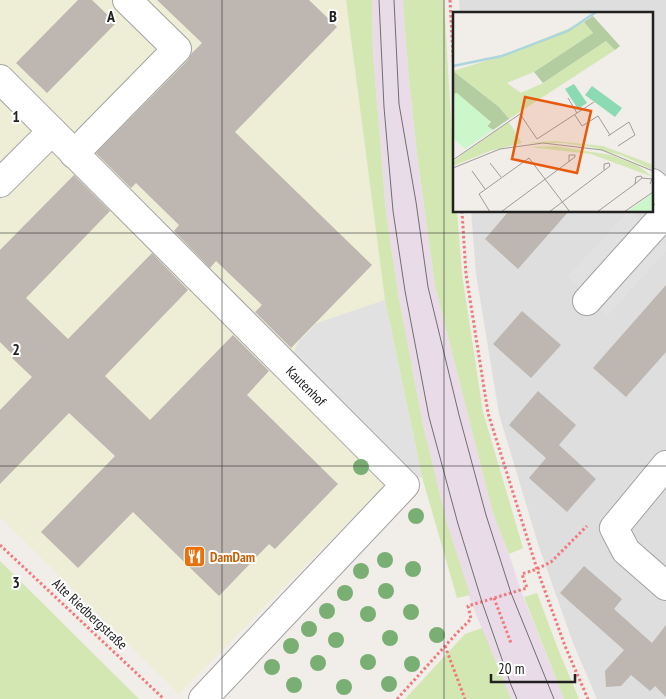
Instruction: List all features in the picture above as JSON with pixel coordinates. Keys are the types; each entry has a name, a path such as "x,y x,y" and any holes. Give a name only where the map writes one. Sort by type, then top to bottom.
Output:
{"street":[{"path":"74,154 177,49 127,0"},
{"name":"Kautenhof","path":"0,79 405,486 203,699"},
{"path":"0,182 52,131"},
{"path":"654,185 666,195"},
{"path":"588,301 666,214"},
{"path":"666,465 614,528 626,551 666,586"}],"path":[{"path":"450,0 453,55"},
{"path":"462,212 466,274 488,413 537,569 565,646 588,699"},
{"path":"397,699 471,619 468,606 527,588 522,574 551,562 594,518 614,528"},
{"name":"Alte Riedbergstraße","path":"0,545 164,699"},
{"path":"494,598 511,643"},
{"path":"446,646 465,699"}],"shaded area":[{"path":"372,0 403,0 417,154 435,286 493,513 521,591 564,699 511,699 471,602 447,523 423,425 398,293 386,213 373,54"},
{"path":"459,0 666,0 666,699 597,699 573,643 538,544 499,414 476,274 471,212 654,212 654,12 460,12"},
{"path":"627,212 631,212 666,244 666,251 606,317 567,277"},
{"path":"385,300 422,477 415,479 293,354 299,341 317,323"}],"green space":[{"path":"0,0 346,0 385,300 422,477 392,478 179,694 0,517"},
{"path":"346,0 372,0 373,54 386,213 398,293 423,425 447,523 470,595 457,598 422,477 385,300"},
{"path":"403,0 444,0 453,156 453,212 457,212 462,274 483,412 523,548 509,554 493,513 435,286 409,80"},
{"path":"0,561 139,699 0,699"},
{"path":"537,593 579,699 564,699 524,597"},
{"path":"482,628 511,699 405,699 465,634"}],"building":[{"path":"78,0 92,0 116,23 47,93 16,63"},
{"path":"157,0 309,0 337,27 235,132 372,265 291,348 255,312 262,305 216,261 210,268 174,231 179,225 136,183 131,188 96,153 188,60 202,43"},
{"path":"74,175 110,211 26,298 68,339 152,253 188,290 105,376 150,420 233,335 269,371 247,395 338,484 275,549 269,544 219,596 133,512 78,568 41,532 115,456 69,413 0,484 0,410 32,377 12,358 14,356 0,342 0,250"},
{"path":"508,212 568,212 518,269 485,239"},
{"path":"666,285 666,352 626,397 593,368"},
{"path":"522,311 561,345 531,378 493,344"},
{"path":"538,391 576,425 559,445 596,479 567,512 529,478 546,458 509,425"},
{"path":"584,566 622,599 614,609 652,643 666,625 666,697 655,686 650,691 631,675 621,686 606,687 605,671 624,650 560,593"}],"tram line":[{"path":"379,0 384,107 393,211 405,291 429,417 458,524 482,602 517,699"},
{"path":"394,0 399,104 428,287 459,415 486,515 511,593 554,699"}],"place":[{"name":"DamDam","path":"194,557"}]}
